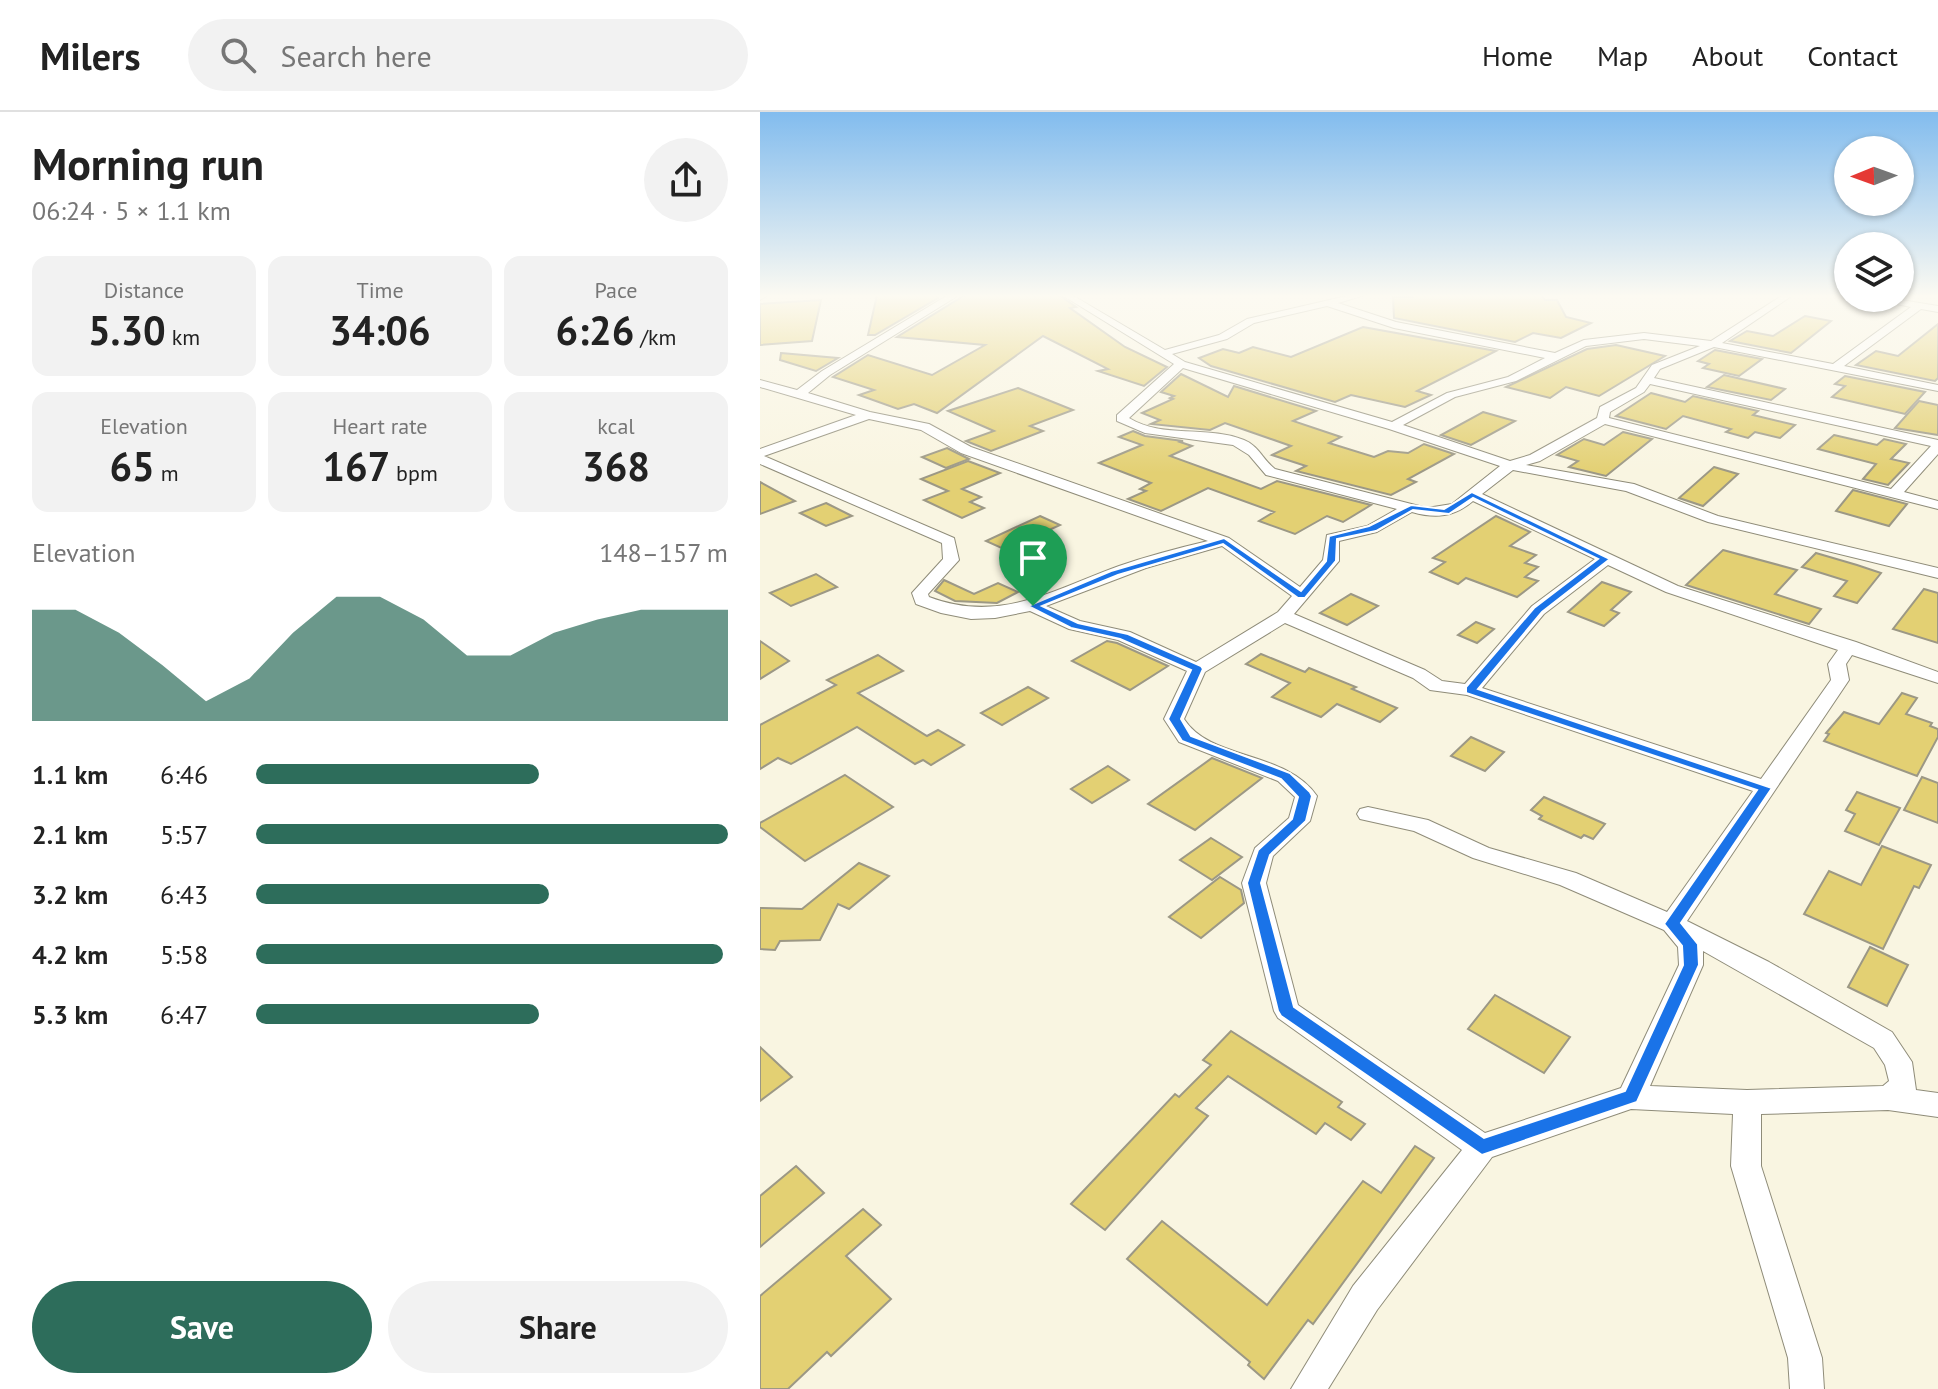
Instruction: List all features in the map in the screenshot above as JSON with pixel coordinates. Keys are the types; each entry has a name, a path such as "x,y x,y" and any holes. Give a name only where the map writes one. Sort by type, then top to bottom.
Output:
{"street":[{"path":"800,394 856,355"},
{"path":"1166,355 1181,364 1393,426 1510,465 1629,487 1713,519 1938,573"},
{"path":"1545,355 1557,357"},
{"path":"1393,426 1451,395 1512,379 1562,355"},
{"path":"1603,420 1604,410 1640,390 1656,367 1687,355"},
{"path":"1767,355 1938,388"},
{"path":"1835,368 1853,355"},
{"path":"1181,364 1121,418 1143,427 1239,442 1259,456 1263,468 1272,476 1292,477 1411,507 1445,512 1510,465 1535,458 1603,420 1938,505"},
{"path":"1648,380 1938,445 1895,493"},
{"path":"760,383 868,415 925,427 966,450 1224,541 1302,596"},
{"path":"760,456 868,415"},
{"path":"760,456 949,541 951,560 920,593 922,600 934,608 980,615 1007,613 1033,606 1114,573 1224,541"},
{"path":"1472,495 1672,589 1850,646 1938,678"},
{"path":"1411,507 1372,529 1332,538 1331,561 1284,616 1197,669 1174,719 1186,738 1285,776 1306,796 1299,821 1263,853 1254,883 1287,1011 1482,1147"},
{"path":"1470,690 1538,610 1605,559"},
{"path":"1033,606 1075,625 1124,636 1197,669"},
{"path":"1284,616 1419,674 1437,686 1470,690 1765,788"},
{"path":"1672,924 1840,680 1837,664 1850,646"},
{"path":"1368,814 1420,825 1481,853 1568,879 1672,924 1760,969 1883,1040 1898,1062 1904,1086 1888,1098"},
{"path":"1631,1097 1691,965 1690,944 1672,924"},
{"path":"1308,1389 1365,1298 1482,1147 1631,1097 1747,1102 1888,1098 1938,1105"},
{"path":"1747,1102 1746,1166 1805,1358 1807,1389"}],"building":[{"path":"781,355 838,358 816,371 780,360"},
{"path":"868,355 932,375 968,355 1017,355 937,413 914,404 898,409 859,395 874,390 833,377"},
{"path":"1080,355 1141,355 1167,367 1144,386 1098,371 1108,369"},
{"path":"1208,355 1291,357 1489,355 1417,391 1431,395 1405,407 1351,395 1335,402 1211,366 1199,358"},
{"path":"1575,355 1665,356 1599,396 1566,387 1550,398 1506,387"},
{"path":"1708,355 1739,355 1762,359 1739,376 1703,368 1709,364 1698,361"},
{"path":"1871,355 1938,355 1938,378 1935,381 1856,365"},
{"path":"1181,374 1228,397 1234,386 1316,411 1293,421 1341,437 1329,443 1374,457 1388,451 1408,453 1424,444 1454,454 1408,479 1416,482 1391,495 1296,471 1306,466 1272,455 1291,446 1225,423 1210,430 1151,424 1160,420 1142,413 1173,399 1170,398 1174,396 1161,392"},
{"path":"1724,375 1785,389 1771,400 1707,387"},
{"path":"1845,376 1925,392 1905,414 1832,397 1845,386 1835,384"},
{"path":"1018,388 1073,410 1030,426 1043,431 991,451 966,441 994,431 948,411"},
{"path":"1651,393 1685,402 1693,396 1758,411 1753,415 1795,425 1780,438 1755,432 1748,438 1726,432 1731,429 1683,416 1666,429 1616,416"},
{"path":"1919,401 1938,405 1938,435 1895,428"},
{"path":"1483,412 1515,421 1471,445 1441,435"},
{"path":"1133,431 1145,436 1183,441 1180,442 1192,446 1170,456 1261,489 1277,481 1371,505 1343,522 1327,516 1295,534 1259,521 1274,512 1208,488 1161,511 1128,499 1146,491 1140,489 1151,483 1099,463 1142,445 1119,437"},
{"path":"1623,432 1652,439 1606,476 1569,467 1578,461 1557,455 1584,439 1604,445"},
{"path":"1834,435 1877,445 1884,439 1906,444 1891,459 1909,463 1888,485 1863,479 1876,464 1818,449"},
{"path":"947,448 969,459 946,468 922,457"},
{"path":"968,461 1000,473 962,489 981,497 970,502 984,508 962,518 924,500 948,491 921,479"},
{"path":"1714,467 1738,474 1703,506 1679,498"},
{"path":"760,482 795,501 760,514"},
{"path":"1853,490 1907,504 1889,526 1836,511"},
{"path":"826,503 852,516 826,526 800,513"},
{"path":"1040,516 1060,525 1006,550 986,541"},
{"path":"1496,516 1530,532 1510,546 1536,555 1525,563 1538,567 1525,577 1538,581 1517,597 1466,578 1458,584 1430,572 1445,562 1433,558"},
{"path":"1723,550 1797,570 1775,594 1821,609 1809,624 1686,585"},
{"path":"1816,553 1881,573 1857,603 1834,596 1847,581 1802,567"},
{"path":"816,574 837,587 791,606 770,593"},
{"path":"944,580 974,594 998,583 1018,592 997,603 955,601 935,591"},
{"path":"1602,582 1631,592 1611,610 1619,613 1604,626 1568,612"},
{"path":"1924,589 1938,593 1938,643 1893,629"},
{"path":"1351,594 1378,606 1347,625 1320,613"},
{"path":"1476,622 1494,629 1477,643 1458,635"},
{"path":"760,641 789,661 760,679"},
{"path":"1107,641 1168,666 1130,690 1072,661"},
{"path":"1261,654 1305,672 1309,668 1397,708 1380,722 1337,704 1321,717 1272,697 1290,683 1246,664"},
{"path":"878,655 903,671 858,693 927,736 938,730 964,745 931,765 923,760 915,764 857,727 791,764 778,758 760,769 760,725 836,685 827,680"},
{"path":"1028,687 1048,698 1002,725 981,713"},
{"path":"1902,693 1917,698 1906,714 1932,723 1930,726 1938,729 1938,737 1917,776 1824,741 1829,734 1826,733 1844,712 1879,724"},
{"path":"1471,737 1504,752 1485,771 1451,756"},
{"path":"1212,758 1262,778 1195,830 1148,804"},
{"path":"1108,766 1129,780 1092,803 1071,789"},
{"path":"845,775 893,807 805,861 760,827 760,823"},
{"path":"1922,777 1938,783 1938,823 1904,810"},
{"path":"1857,792 1900,808 1879,845 1845,831 1855,814 1846,810"},
{"path":"1544,797 1605,824 1593,839 1584,835 1581,838 1539,819 1542,816 1531,810"},
{"path":"1211,838 1242,857 1212,880 1180,860"},
{"path":"1882,846 1931,865 1919,888 1914,886 1883,949 1804,914 1829,871 1861,885"},
{"path":"859,863 889,876 849,909 838,904 820,940 780,941 775,950 760,949 760,908 802,909"},
{"path":"1220,877 1241,890 1244,903 1201,938 1169,917"},
{"path":"1870,947 1908,965 1887,1006 1848,987"},
{"path":"1495,995 1570,1037 1544,1073 1468,1029"},
{"path":"1231,1031 1342,1102 1338,1107 1365,1124 1351,1140 1325,1123 1316,1134 1228,1076 1196,1108 1208,1116 1105,1230 1071,1204 1175,1094 1179,1097 1211,1065 1203,1060"},
{"path":"760,1047 792,1077 760,1101"},
{"path":"1415,1146 1434,1158 1313,1324 1308,1320 1264,1379 1248,1365 1250,1362 1127,1259 1162,1221 1267,1305 1363,1181 1381,1193"},
{"path":"796,1166 824,1193 760,1247 760,1196"},
{"path":"863,1209 881,1225 846,1256 891,1299 831,1356 827,1352 788,1389 760,1389 760,1296"}],"route":[{"path":"1472,495 1605,559 1538,610 1470,690 1765,788 1672,924 1690,944 1691,965 1631,1097 1482,1147 1287,1011 1254,883 1263,853 1299,821 1306,796 1285,776 1186,738 1174,719 1197,669 1124,636 1075,625 1033,606 1114,573 1224,541 1302,596 1331,561 1332,538 1372,529 1411,507 1427,512 1445,512 1472,495"}]}
